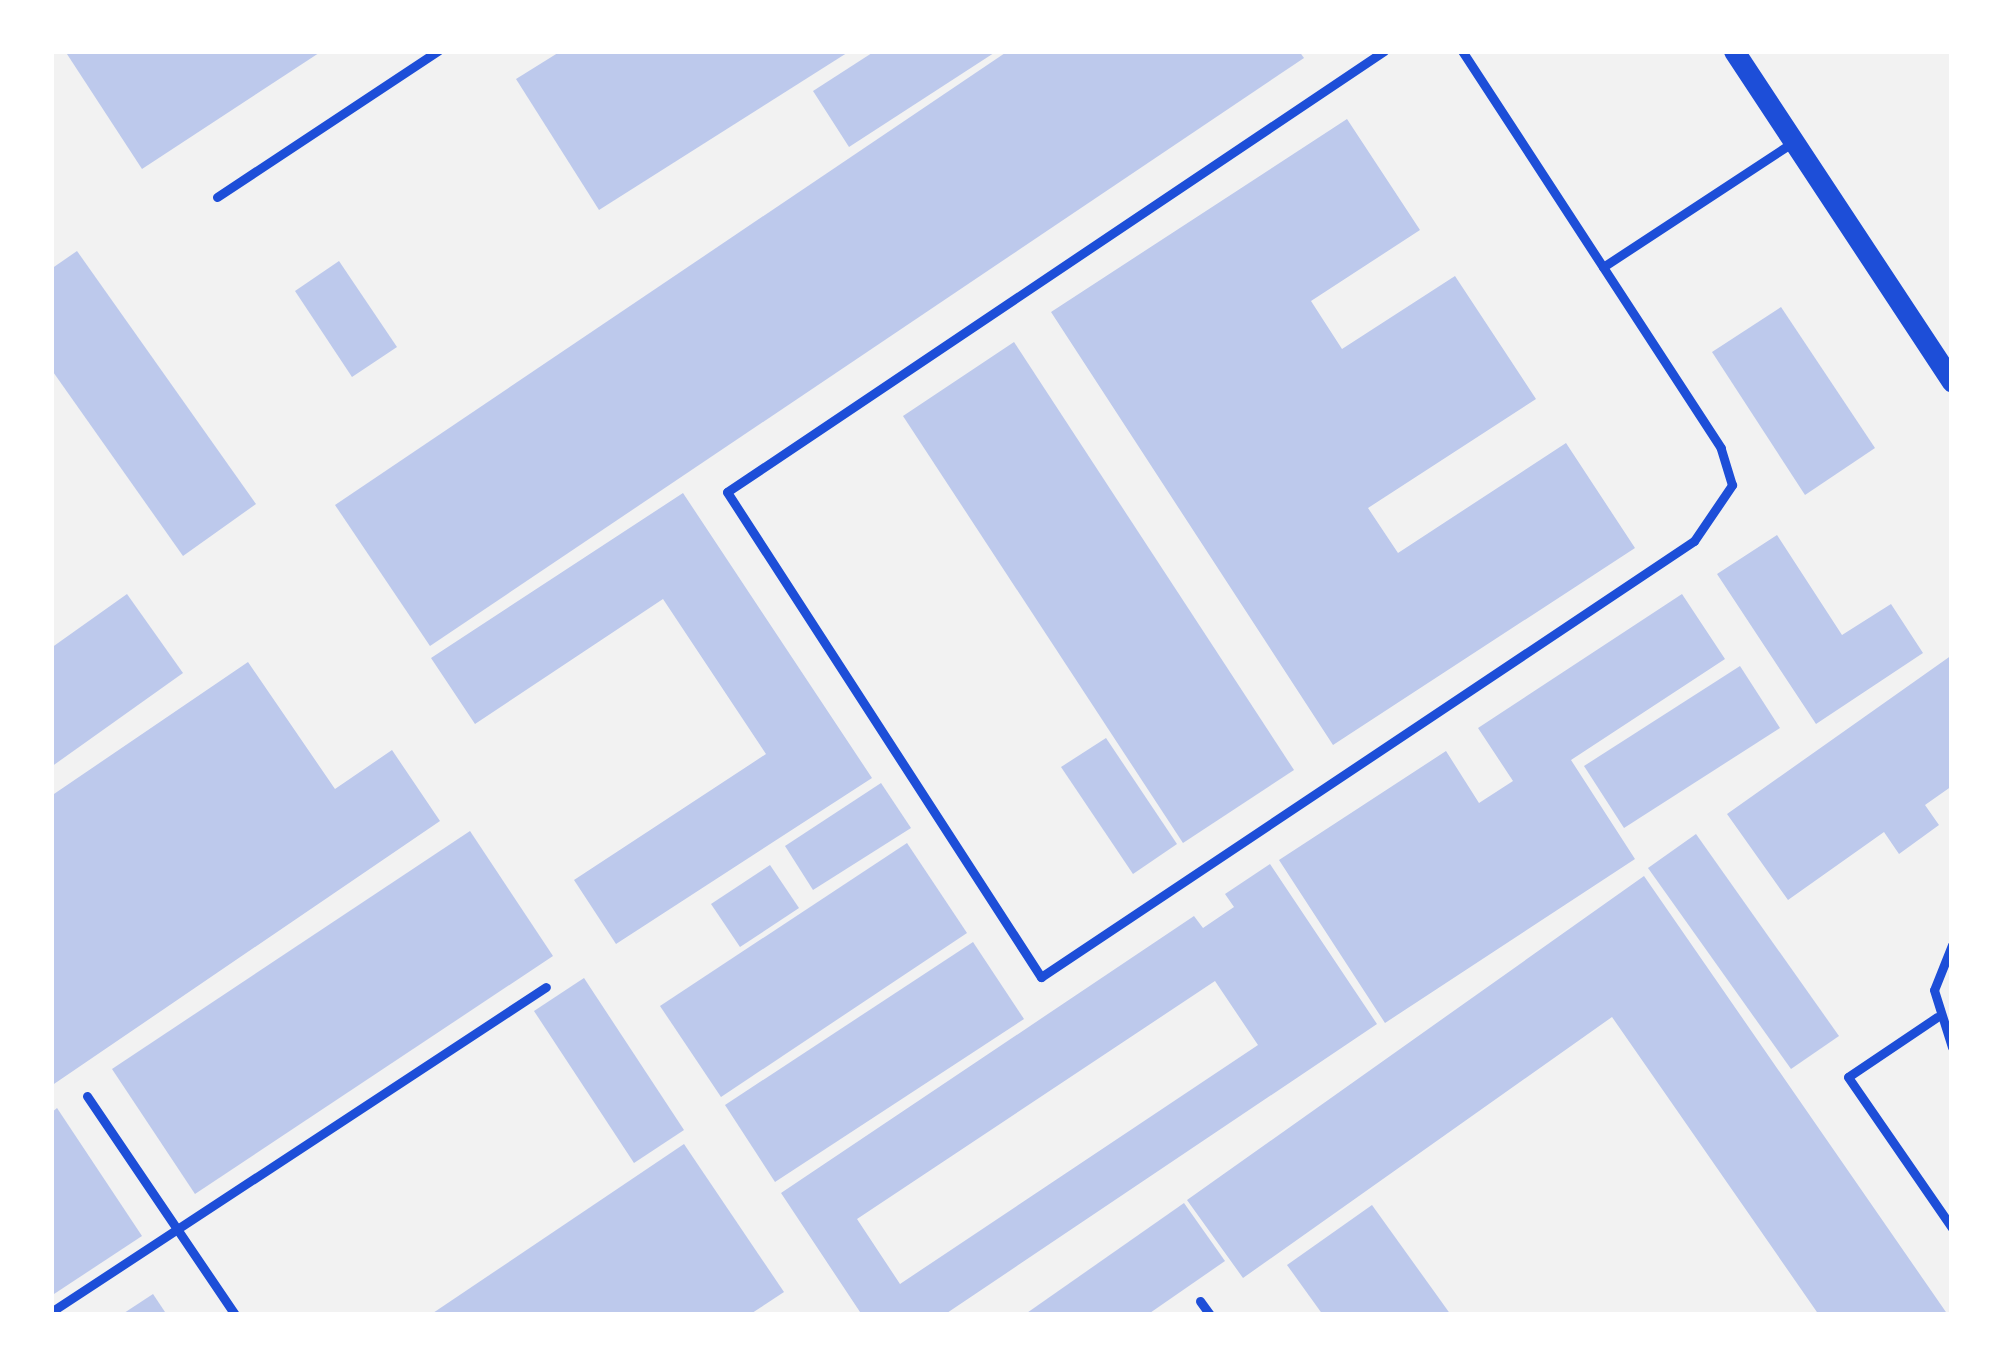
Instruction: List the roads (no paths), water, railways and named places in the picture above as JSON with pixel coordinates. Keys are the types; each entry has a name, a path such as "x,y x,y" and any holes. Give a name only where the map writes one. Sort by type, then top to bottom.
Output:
{"street":[{"path":"1734,51 1952,381"}],"lane":[{"path":"218,197 438,51"},
{"path":"1384,51 727,492 1041,977 1694,542 1718,514 1732,485 1721,448 1462,51"},
{"path":"1604,267 1793,142"},
{"path":"1952,945 1934,990 1937,1017 1952,1047"},
{"path":"51,1312 546,987"},
{"path":"1937,1017 1848,1077 1952,1228"},
{"path":"87,1096 235,1315"},
{"path":"1200,1301 1210,1315"}]}
